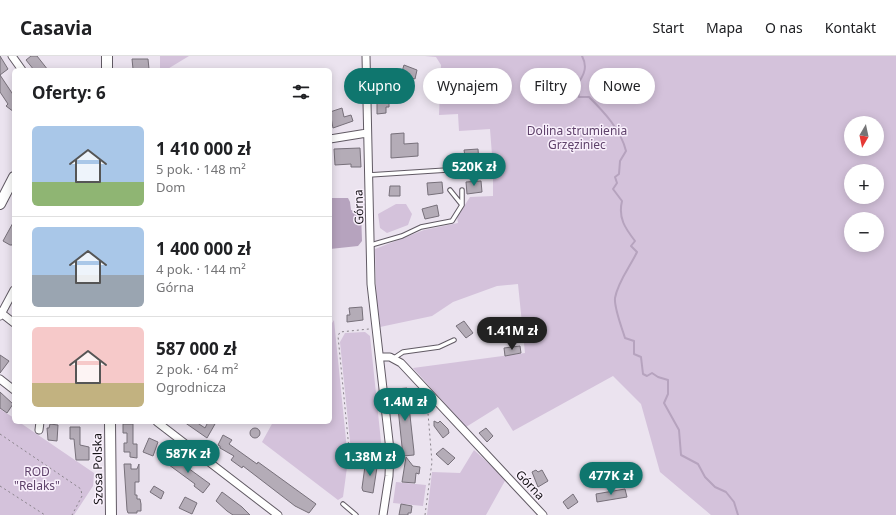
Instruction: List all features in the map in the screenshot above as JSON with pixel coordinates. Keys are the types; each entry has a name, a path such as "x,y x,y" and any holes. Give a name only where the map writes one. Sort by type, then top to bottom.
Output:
{"street":[{"path":"12,56 21,68"},
{"path":"107,56 107,68"},
{"name":"Górna","path":"366,56 372,284 390,450 389,476 384,515"},
{"path":"332,139 368,133"},
{"path":"0,204 12,181"},
{"path":"12,294 1,314 12,322"},
{"path":"380,356 394,358"},
{"name":"Górna","path":"394,358 401,363 543,515"},
{"path":"0,379 12,388"},
{"path":"39,430 40,424"},
{"name":"Szosa Polska","path":"110,424 111,515"},
{"path":"160,424 278,515"}],"lane":[{"path":"369,175 463,169"},
{"path":"450,190 462,205"},
{"path":"371,245 421,228 452,221 462,205 462,190"},
{"path":"394,358 403,352 440,347 454,340"},
{"path":"343,504 356,515"}],"path":[{"path":"350,459 338,336 340,332 376,328"},
{"path":"425,515 432,462 426,404 432,397"},
{"path":"0,434 81,489 82,496 72,515"},
{"path":"0,486 45,515"}],"green space":[{"path":"160,56 189,56 169,68 160,68"},
{"name":"Dolina strumienia Grzęziniec","path":"425,56 896,56 896,515 711,515 660,472 641,404 613,376 513,431 498,407 466,427 413,368 525,353 518,284 497,286 453,302 432,316 380,327 377,319 375,249 424,230 458,223 457,217 470,197 493,196 493,168 490,129 459,131 458,114 439,115 439,104 512,104 512,68 441,68 441,65 436,57"},
{"path":"396,204 406,204 412,214 408,225 387,233 380,228 378,214"},
{"path":"334,320 348,460 343,497 338,500 262,442 272,424 332,424 332,323"},
{"path":"365,332 370,336 383,461 352,461 340,342 345,333"},
{"name":"ROD \"Relaks\"","path":"0,409 12,417 12,424 22,424 94,473 93,486 74,515 0,515"},
{"path":"474,450 506,479 486,515 427,515 432,472 460,473"},
{"path":"396,482 426,485 423,506 393,503"}],"shaded area":[{"path":"332,198 348,198 351,210 361,212 362,241 358,246 332,249"}],"building":[{"path":"0,56 8,69 0,75"},
{"path":"31,56 37,56 46,68 32,68 26,60"},
{"path":"132,59 148,59 149,68 133,68"},
{"path":"404,65 412,68 403,68"},
{"path":"0,75 12,93 12,110 6,106 8,104 0,92"},
{"path":"377,104 389,104 389,107 386,107 386,113 377,114"},
{"path":"342,108 344,117 351,115 353,121 333,128 332,111"},
{"path":"404,133 404,144 418,143 418,156 391,158 391,134"},
{"path":"360,148 361,167 351,167 351,164 335,165 334,149"},
{"path":"478,149 479,163 469,164 469,156 465,156 464,150"},
{"path":"481,181 482,192 467,194 466,182"},
{"path":"442,182 443,193 428,195 427,183"},
{"path":"390,186 400,186 400,196 389,196"},
{"path":"437,205 439,216 425,219 422,209"},
{"path":"12,225 12,245 3,241"},
{"path":"362,307 363,320 347,322 347,315 350,315 349,308"},
{"path":"464,321 473,333 466,338 456,326"},
{"path":"520,346 521,353 505,356 504,348"},
{"path":"0,355 9,361 0,373"},
{"path":"407,388 414,455 403,456 396,389"},
{"path":"0,392 12,403 12,406 7,413 0,408"},
{"path":"434,421 438,423 440,421 448,429 449,433 443,438 434,426"},
{"path":"50,424 58,425 57,441 48,440 47,428 49,428"},
{"path":"123,424 133,424 133,444 137,444 137,458 130,457 130,452 124,452 124,443 127,443 127,433 123,433"},
{"path":"187,424 199,424 205,428 207,424 215,424 207,438"},
{"path":"70,427 80,427 80,445 89,447 89,460 76,460 74,439 70,439"},
{"path":"253,428 257,428 259,429 259,437 253,438 250,435 250,431"},
{"path":"486,428 493,436 487,442 479,433"},
{"path":"223,435 232,440 229,444 257,464 258,462 316,504 309,513 295,506 243,466 242,468 231,460 234,456 220,448 218,445"},
{"path":"149,438 158,442 153,456 143,452"},
{"path":"443,448 455,458 448,465 436,454"},
{"path":"170,455 210,484 203,493 194,486 195,484 165,462"},
{"path":"406,457 413,466 420,467 419,474 416,473 415,483 402,482"},
{"path":"370,461 378,461 373,493 363,491 362,488 365,466 370,467"},
{"path":"124,464 131,464 131,469 137,469 139,464 139,482 135,482 135,495 137,495 137,499 140,499 141,511 137,511 137,513 128,513 127,510"},
{"path":"536,470 538,472 542,470 548,481 538,487 532,472"},
{"path":"154,486 164,492 161,499 150,492"},
{"path":"625,489 627,497 597,502 596,494"},
{"path":"222,492 250,515 233,515 227,511 216,501"},
{"path":"573,494 578,502 568,509 563,502"},
{"path":"185,497 197,503 192,514 179,508"},
{"path":"401,504 412,506 411,513 408,513 408,515 399,515"}],"waterway":[{"path":"582,56 585,67 582,78 577,85 579,97 589,97 606,115 624,143 626,151 620,161 619,174 615,177 617,183 613,189 622,201 621,213 623,222 635,241 631,246 637,252 621,280 615,298 617,312 625,338 634,341 634,354 641,357 643,374 647,376 652,373 658,377 668,380 668,394 664,403 679,430 681,455 698,464 705,477 715,487 726,492 734,502 738,515"}]}
